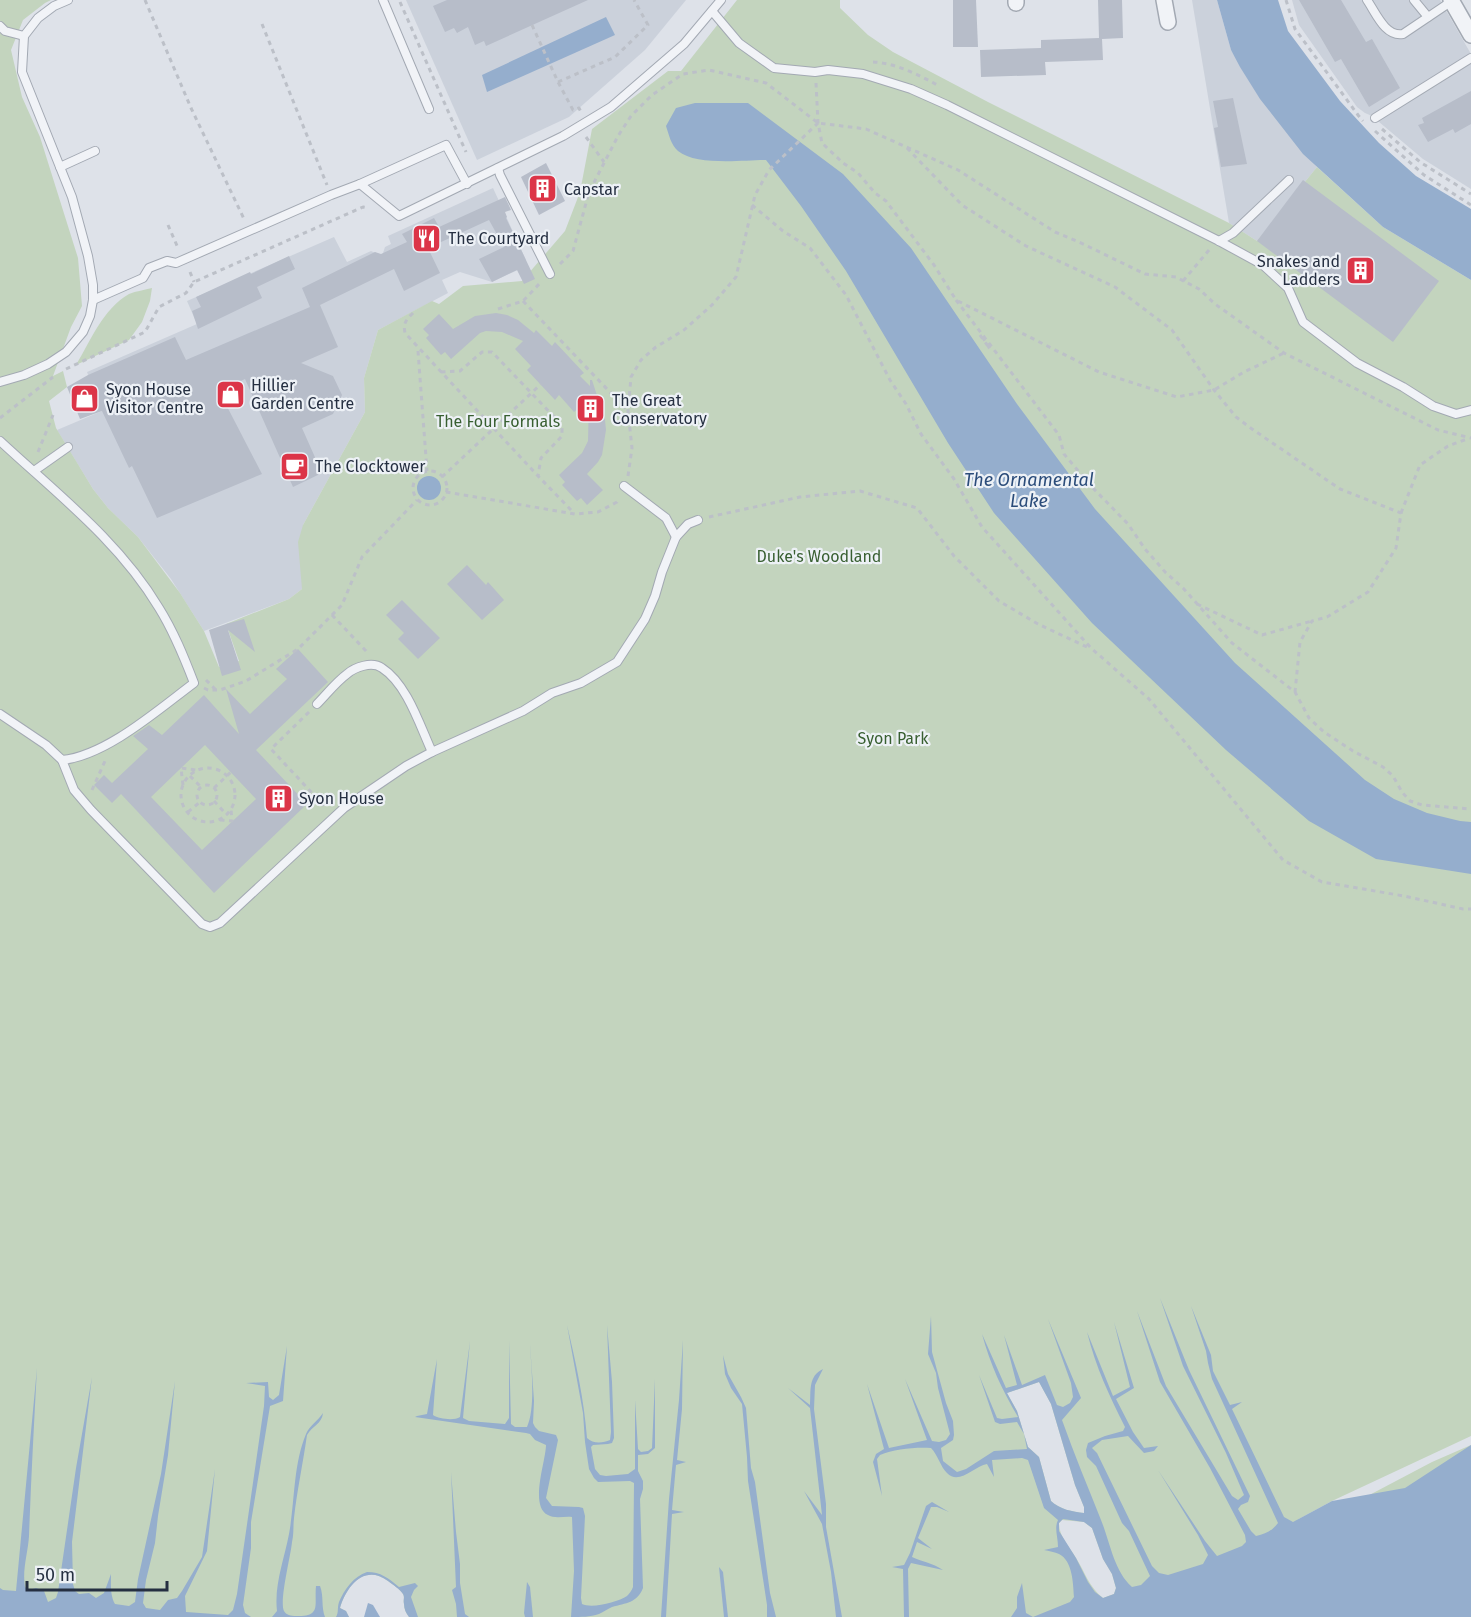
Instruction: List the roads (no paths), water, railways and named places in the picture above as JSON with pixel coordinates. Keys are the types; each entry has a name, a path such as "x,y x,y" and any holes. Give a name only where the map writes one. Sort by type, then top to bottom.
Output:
{"street":[{"path":"1164,0 1168,22"},
{"path":"1452,1 1471,35"}],"lane":[{"path":"0,382 40,368 66,352 83,332 90,316 93,300 88,256 72,197 22,72 24,36 38,18 54,6 68,0"},
{"path":"383,0 429,109"},
{"path":"360,184 399,216 563,136 611,107 646,78 684,44 721,0"},
{"path":"1367,0 1388,31 1396,35 1403,34 1452,1"},
{"path":"1414,0 1428,17"},
{"path":"712,11 740,43 774,68 863,74 911,89 1219,241 1263,265 1287,288 1303,322 1356,363 1403,387 1433,406 1456,414 1471,410"},
{"path":"0,26 5,31 24,36"},
{"path":"1375,118 1471,58"},
{"path":"93,300 142,278 149,268 167,261 176,263 446,145 467,184"},
{"path":"60,167 95,151"},
{"path":"498,168 550,274"},
{"path":"1219,241 1233,233 1289,180"},
{"path":"0,441 102,535 134,572 159,607 179,645 194,683 129,732 75,758 62,760"},
{"path":"34,471 68,447"},
{"path":"624,486 666,518 676,537"},
{"path":"0,714 46,745 62,760 75,790 91,810 202,924 210,927 220,923 344,808 406,766 523,711 552,693 581,683 617,662 645,618 676,537 688,524 698,520"},
{"path":"317,704 348,673 370,664 381,667 401,687 432,752"}],"water":[{"path":"1217,0 1278,0 1288,31 1340,101 1379,143 1416,176 1471,209 1471,280 1383,227 1303,154 1260,99 1240,67 1231,50"},
{"path":"606,17 615,35 487,92 482,75"},
{"name":"The Ornamental Lake","path":"695,103 748,103 843,174 911,248 1017,404 1095,509 1235,663 1365,780 1394,799 1427,813 1471,822 1471,874 1376,859 1309,821 1226,750 1092,623 994,513 948,443 846,271 766,160 696,159 676,149 670,140 666,126 676,108"},
{"path":"429,476 438,479 441,488 438,497 429,500 420,497 417,488 420,479"},
{"path":"1160,1298 1189,1370 1250,1496 1248,1502 1238,1509 1256,1536 1268,1532 1278,1523 1212,1379 1206,1351 1191,1306 1211,1355 1213,1371 1230,1405 1242,1402 1232,1409 1284,1517 1293,1522 1332,1501 1405,1488 1471,1445 1471,1617 1033,1617 1070,1602 1074,1597 1070,1567 1064,1557 1044,1550 1058,1547 1056,1529 1058,1520 1044,1508 1028,1460 1022,1458 992,1460 994,1477 987,1464 956,1477 947,1473 931,1448 892,1451 880,1455 877,1459 882,1496 873,1462 876,1454 884,1449 867,1384 889,1448 927,1440 905,1379 932,1441 946,1440 950,1434 936,1373 928,1354 931,1316 932,1352 953,1421 953,1440 941,1448 943,1461 957,1472 966,1469 994,1451 1027,1449 1024,1434 1017,1422 1000,1424 995,1422 979,1375 997,1418 1018,1417 997,1377 982,1334 1006,1388 1017,1385 1004,1335 1022,1385 1045,1375 1057,1405 1063,1407 1070,1403 1073,1397 1071,1383 1048,1319 1081,1398 1062,1420 1117,1565 1132,1587 1141,1585 1150,1576 1096,1466 1087,1457 1088,1443 1123,1431 1125,1427 1103,1381 1087,1332 1113,1396 1130,1387 1114,1322 1134,1388 1116,1399 1144,1448 1158,1446 1154,1451 1144,1453 1128,1436 1102,1440 1092,1448 1097,1453 1152,1566 1159,1573 1168,1575 1203,1564 1208,1555 1158,1470 1217,1556 1242,1546 1246,1542 1245,1535 1210,1468 1160,1382 1137,1311 1166,1386 1232,1496 1238,1500 1244,1495 1183,1366","holes":["1039,1382 1051,1404 1084,1513 1066,1510 1051,1501 1039,1457 1028,1447 1017,1411 1007,1393","1063,1519 1084,1522 1092,1528 1103,1559 1112,1574 1116,1588 1114,1594 1103,1598 1088,1582 1059,1531 1059,1523"]},
{"path":"567,1325 584,1409 587,1438 604,1442 610,1440 611,1432 607,1325 614,1438 612,1443 591,1447 595,1469 600,1475 628,1474 635,1469 635,1400 638,1449 641,1452 652,1448 655,1379 655,1448 648,1454 638,1455 638,1471 643,1481 640,1499 643,1588 638,1597 630,1602 612,1607 599,1614 582,1617 571,1617 574,1571 572,1517 550,1516 542,1510 540,1503 540,1483 546,1445 526,1433 415,1417 427,1414 437,1359 433,1415 446,1419 460,1417 470,1341 463,1418 469,1421 505,1424 509,1418 509,1341 511,1424 515,1427 527,1427 532,1398 530,1344 534,1401 533,1423 539,1431 556,1435 558,1440 546,1498 552,1506 583,1508 585,1516 582,1604 592,1606 605,1604 627,1596 633,1587 634,1483 630,1481 598,1482 589,1469 583,1413"},
{"path":"683,1340 682,1409 677,1460 686,1462 676,1465 672,1510 684,1512 672,1514 666,1617 661,1617 669,1499"},
{"path":"287,1346 283,1401 270,1406 251,1522 251,1548 243,1605 245,1613 251,1617 0,1617 0,1588 16,1591 37,1368 25,1587 29,1590 36,1588 44,1591 48,1602 56,1598 58,1592 92,1377 72,1542 73,1584 75,1591 79,1594 89,1593 96,1598 104,1593 111,1574 115,1604 129,1606 135,1602 161,1474 175,1381 168,1455 155,1543 143,1603 146,1608 160,1610 168,1600 177,1598 202,1557 215,1469 207,1551 185,1596 186,1612 228,1615 233,1610 237,1594 264,1406 265,1386 246,1383 268,1382 269,1397 273,1400 279,1395"},
{"path":"723,1355 728,1374 746,1408 751,1468 755,1482 770,1593 776,1617 767,1617 748,1481 742,1404 725,1374"},
{"path":"823,1369 815,1385 814,1409 826,1504 826,1527 842,1617 836,1617 822,1524 804,1491 822,1515 810,1408 788,1388 810,1405 813,1380"},
{"path":"323,1413 321,1420 307,1435 283,1606 284,1611 289,1615 310,1614 316,1604 316,1586 320,1586 325,1617 272,1617 277,1611 278,1582 289,1534 296,1471 302,1446 307,1431"},
{"path":"451,1472 460,1583 465,1614 469,1617 457,1617 452,1590 456,1587"},
{"path":"932,1502 949,1512 931,1507 918,1538 932,1549 917,1542 912,1557 943,1570 911,1563 908,1569 909,1617 904,1617 903,1569 892,1567 904,1565 926,1506"},
{"path":"719,1567 723,1572 728,1617 724,1617"},
{"path":"367,1572 384,1576 399,1587 415,1583 418,1586 411,1597 418,1617 409,1617 404,1608 404,1595 400,1590 380,1576 372,1575 358,1580 347,1592 340,1608 346,1611 349,1617 336,1617 339,1602 347,1588 354,1580"},
{"path":"527,1582 530,1587 533,1617 525,1617 524,1613"},
{"path":"1022,1583 1026,1613 1033,1617 1011,1617 1017,1608 1017,1597"},
{"path":"368,1603 373,1605 380,1617 364,1617"}],"place":[{"name":"Capstar","path":"543,189"},
{"name":"The Courtyard","path":"427,238"},
{"name":"Snakes and Ladders","path":"1361,270"},
{"name":"Hillier Garden Centre","path":"230,394"},
{"name":"Syon House Visitor Centre","path":"85,398"},
{"name":"The Great Conservatory","path":"591,409"},
{"name":"The Clocktower","path":"294,466"},
{"name":"Syon House","path":"278,798"}],"park label":[{"name":"The Four Formals","path":"498,421"},
{"name":"Duke's Woodland","path":"819,556"},
{"name":"Syon Park","path":"893,738"}]}
